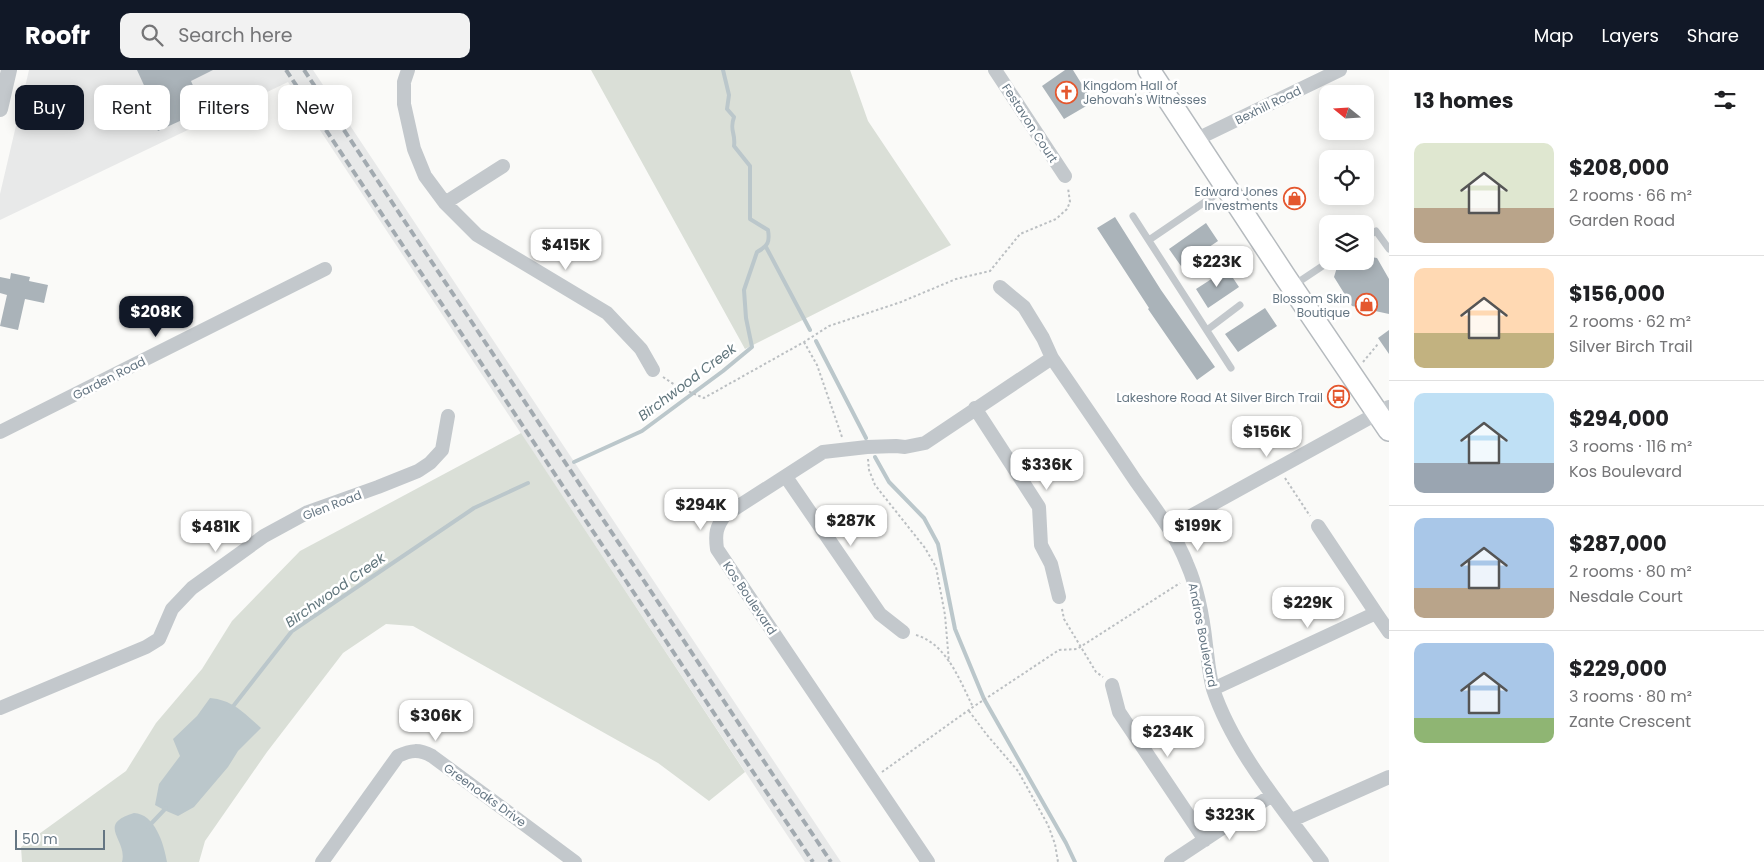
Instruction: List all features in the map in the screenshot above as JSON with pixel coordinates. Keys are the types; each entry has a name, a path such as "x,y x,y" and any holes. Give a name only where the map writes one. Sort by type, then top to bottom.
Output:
{"main road":[{"path":"1149,70 1292,287 1385,417"}],"street":[{"path":"0,109 9,70"},
{"path":"408,70 404,82 404,104 414,149 426,176 444,203 478,236 607,313 641,349 652,370"},
{"name":"Festavon Court","path":"995,70 1065,176"},
{"name":"Bexhill Road","path":"1195,140 1340,70"},
{"path":"444,203 503,166"},
{"name":"Garden Road","path":"0,432 325,269"},
{"name":"Andros Boulevard","path":"1000,287 1024,307 1043,338 1052,358 1169,528 1192,576 1201,612 1207,666 1213,689 1232,733 1272,795 1322,862"},
{"name":"Kos Boulevard","path":"928,862 717,549 716,531 718,524 725,515 823,452 867,447 905,447 925,443 1052,358"},
{"path":"975,408 1039,506 1041,545 1052,564 1059,597"},
{"name":"Glen Road","path":"0,708 146,647 159,639 172,609 192,588 264,536 308,512 418,471 430,463 442,450 448,416"},
{"path":"1169,528 1279,468 1385,417"},
{"path":"786,477 880,614 902,632"},
{"path":"1318,526 1389,632"},
{"path":"1213,689 1376,613"},
{"path":"1112,685 1119,712 1205,840"},
{"name":"Greenoaks Drive","path":"322,862 398,756 410,750 422,751 432,756 575,862"},
{"path":"1292,820 1389,777"},
{"path":"1171,862 1272,795"}],"lane":[{"path":"1149,240 1227,187"},
{"path":"1133,216 1231,368"},
{"path":"1374,232 1376,231 1389,248"},
{"path":"1292,287 1319,269"},
{"path":"1207,330 1240,305"}],"path":[{"path":"652,370 678,386 704,398 829,326 901,302 956,279 990,271 1020,234 1056,220 1067,209 1070,202 1065,176"},
{"path":"804,342 817,365 846,449"},
{"path":"1363,362 1378,344"},
{"path":"867,447 869,470 875,485 925,548 936,567 945,616 949,662"},
{"path":"1279,468 1318,526"},
{"path":"872,780 973,707 1059,650 1077,649 1192,576"},
{"path":"1059,597 1064,619 1096,672 1112,685"},
{"path":"902,632 926,638 942,652 957,674 973,707"},
{"path":"969,710 987,735 1018,771 1048,825 1055,844 1058,862"}],"shaded area":[{"path":"29,70 313,70 323,85 290,85 288,82 278,85 268,92 268,85 180,85 180,130 188,130 0,220 0,194 15,130 84,130 84,85 25,85"},
{"path":"591,70 850,70 868,121 951,245 745,349"},
{"path":"352,128 841,862 805,862 320,130"},
{"path":"521,433 745,772 709,801 658,763 413,626 386,624 343,653 267,752 205,841 199,862 22,862 21,847 126,771 156,723 202,669 232,621 300,551"},
{"path":"210,698 232,704 261,728 238,751 228,767 194,807 178,816 155,805 159,784 180,756 173,739 197,716"},
{"path":"134,813 148,819 153,824 164,847 167,862 122,862 123,854 115,828 117,822"}],"building":[{"path":"137,70 213,70 191,81 193,85 180,85 180,121 170,126 170,85 144,85"},
{"name":"Kingdom Hall of Jehovah's Witnesses","path":"1065,70 1073,70 1091,99 1088,105 1064,119 1042,86"},
{"path":"1115,217 1161,290 1215,367 1197,380 1148,309 1097,228"},
{"path":"1206,223 1218,241 1181,266 1169,249"},
{"path":"1374,258 1377,258 1389,279 1389,314 1352,306 1334,277 1336,270 1374,270"},
{"path":"1227,269 1239,287 1208,308 1196,289"},
{"path":"11,273 30,277 29,281 48,285 44,303 25,299 18,330 0,326 7,295 0,293 0,277 10,279"},
{"path":"1265,308 1277,326 1238,352 1225,334"},
{"path":"1389,330 1389,354 1378,338"}],"waterway":[{"name":"Birchwood Creek","path":"574,462 642,431 752,347 746,318 744,290 757,252 764,248 769,234 768,230 750,219 750,166 734,146 732,126 734,117 727,109 729,95 723,70"},
{"path":"766,247 810,330"},
{"path":"816,341 866,438"},
{"path":"875,457 889,482 924,518 938,544 955,629 984,699 1075,862"},
{"name":"Birchwood Creek","path":"231,709 292,631 474,508 528,483"},
{"name":"Birchwood Creek","path":"148,827 166,808"}],"railway":[{"path":"286,70 813,862"},
{"path":"304,70 831,862"}],"place":[{"name":"Kingdom Hall of Jehovah's Witnesses","path":"1067,92"},
{"name":"Edward Jones Investments","path":"1294,198"},
{"name":"Blossom Skin Boutique","path":"1366,305"},
{"name":"Lakeshore Road At Silver Birch Trail","path":"1339,397"}]}
